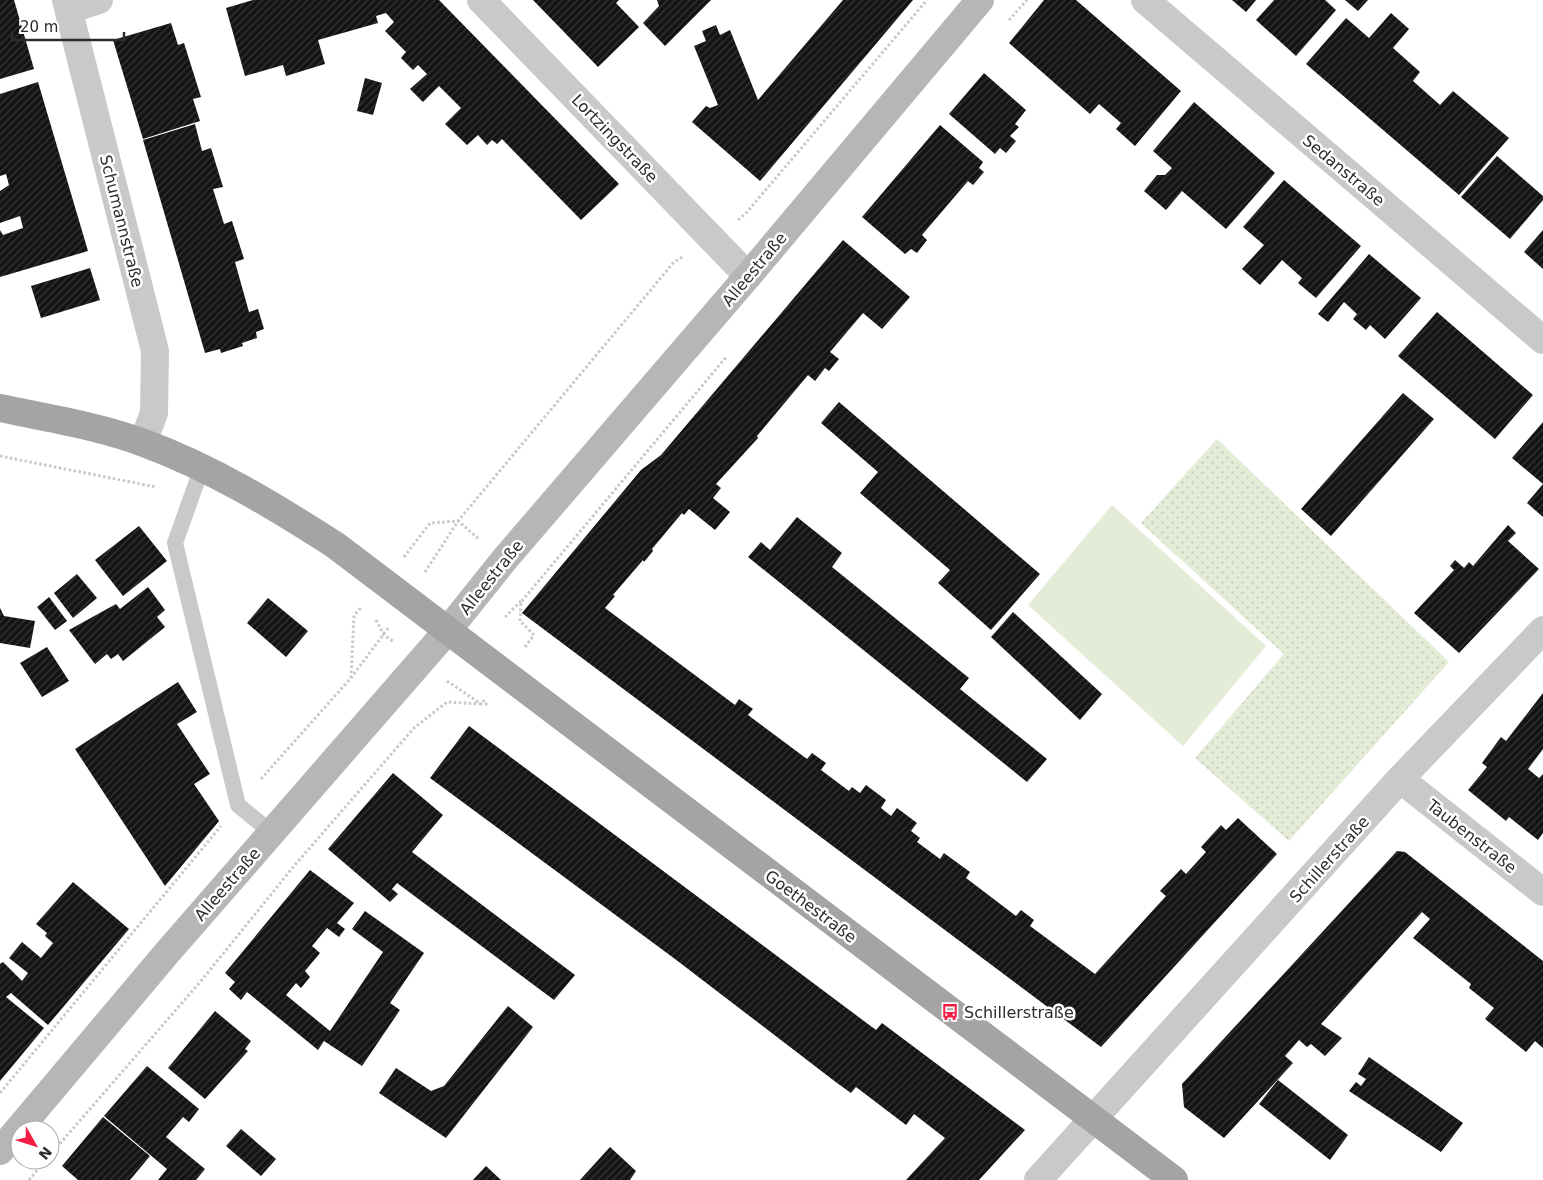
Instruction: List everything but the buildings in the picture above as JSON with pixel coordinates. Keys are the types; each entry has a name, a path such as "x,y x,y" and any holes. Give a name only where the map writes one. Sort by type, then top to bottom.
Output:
{"main road":[{"name":"Alleestraße","path":"0,1151 448,630 504,560 748,276 980,0"},
{"name":"Goethestraße","path":"0,408 143,442 202,467 276,507 335,545 1174,1180"}],"street":[{"path":"68,5 99,0"},
{"name":"Lortzingstraße","path":"481,0 748,276"},
{"name":"Sedanstraße","path":"1144,0 1543,340"},
{"name":"Schumannstraße","path":"68,5 155,351 154,413 143,442"},
{"name":"Schillerstraße","path":"1038,1180 1400,780 1543,630"},
{"name":"Taubenstraße","path":"1400,780 1543,892"}],"lane":[{"path":"202,467 175,543 238,805 272,833"}],"path":[{"path":"60,1143 200,981 294,866 414,728 447,702 481,704 534,635 520,621 521,602 534,587"},
{"path":"0,1093 238,805 351,678"},
{"path":"29,1180 38,1170"}],"green space":[{"path":"1217,439 1449,662 1289,841 1195,758 1284,654 1141,523"},
{"path":"1112,505 1266,646 1183,746 1028,605"}],"place":[{"name":"Schillerstraße","path":"950,1012"}]}
